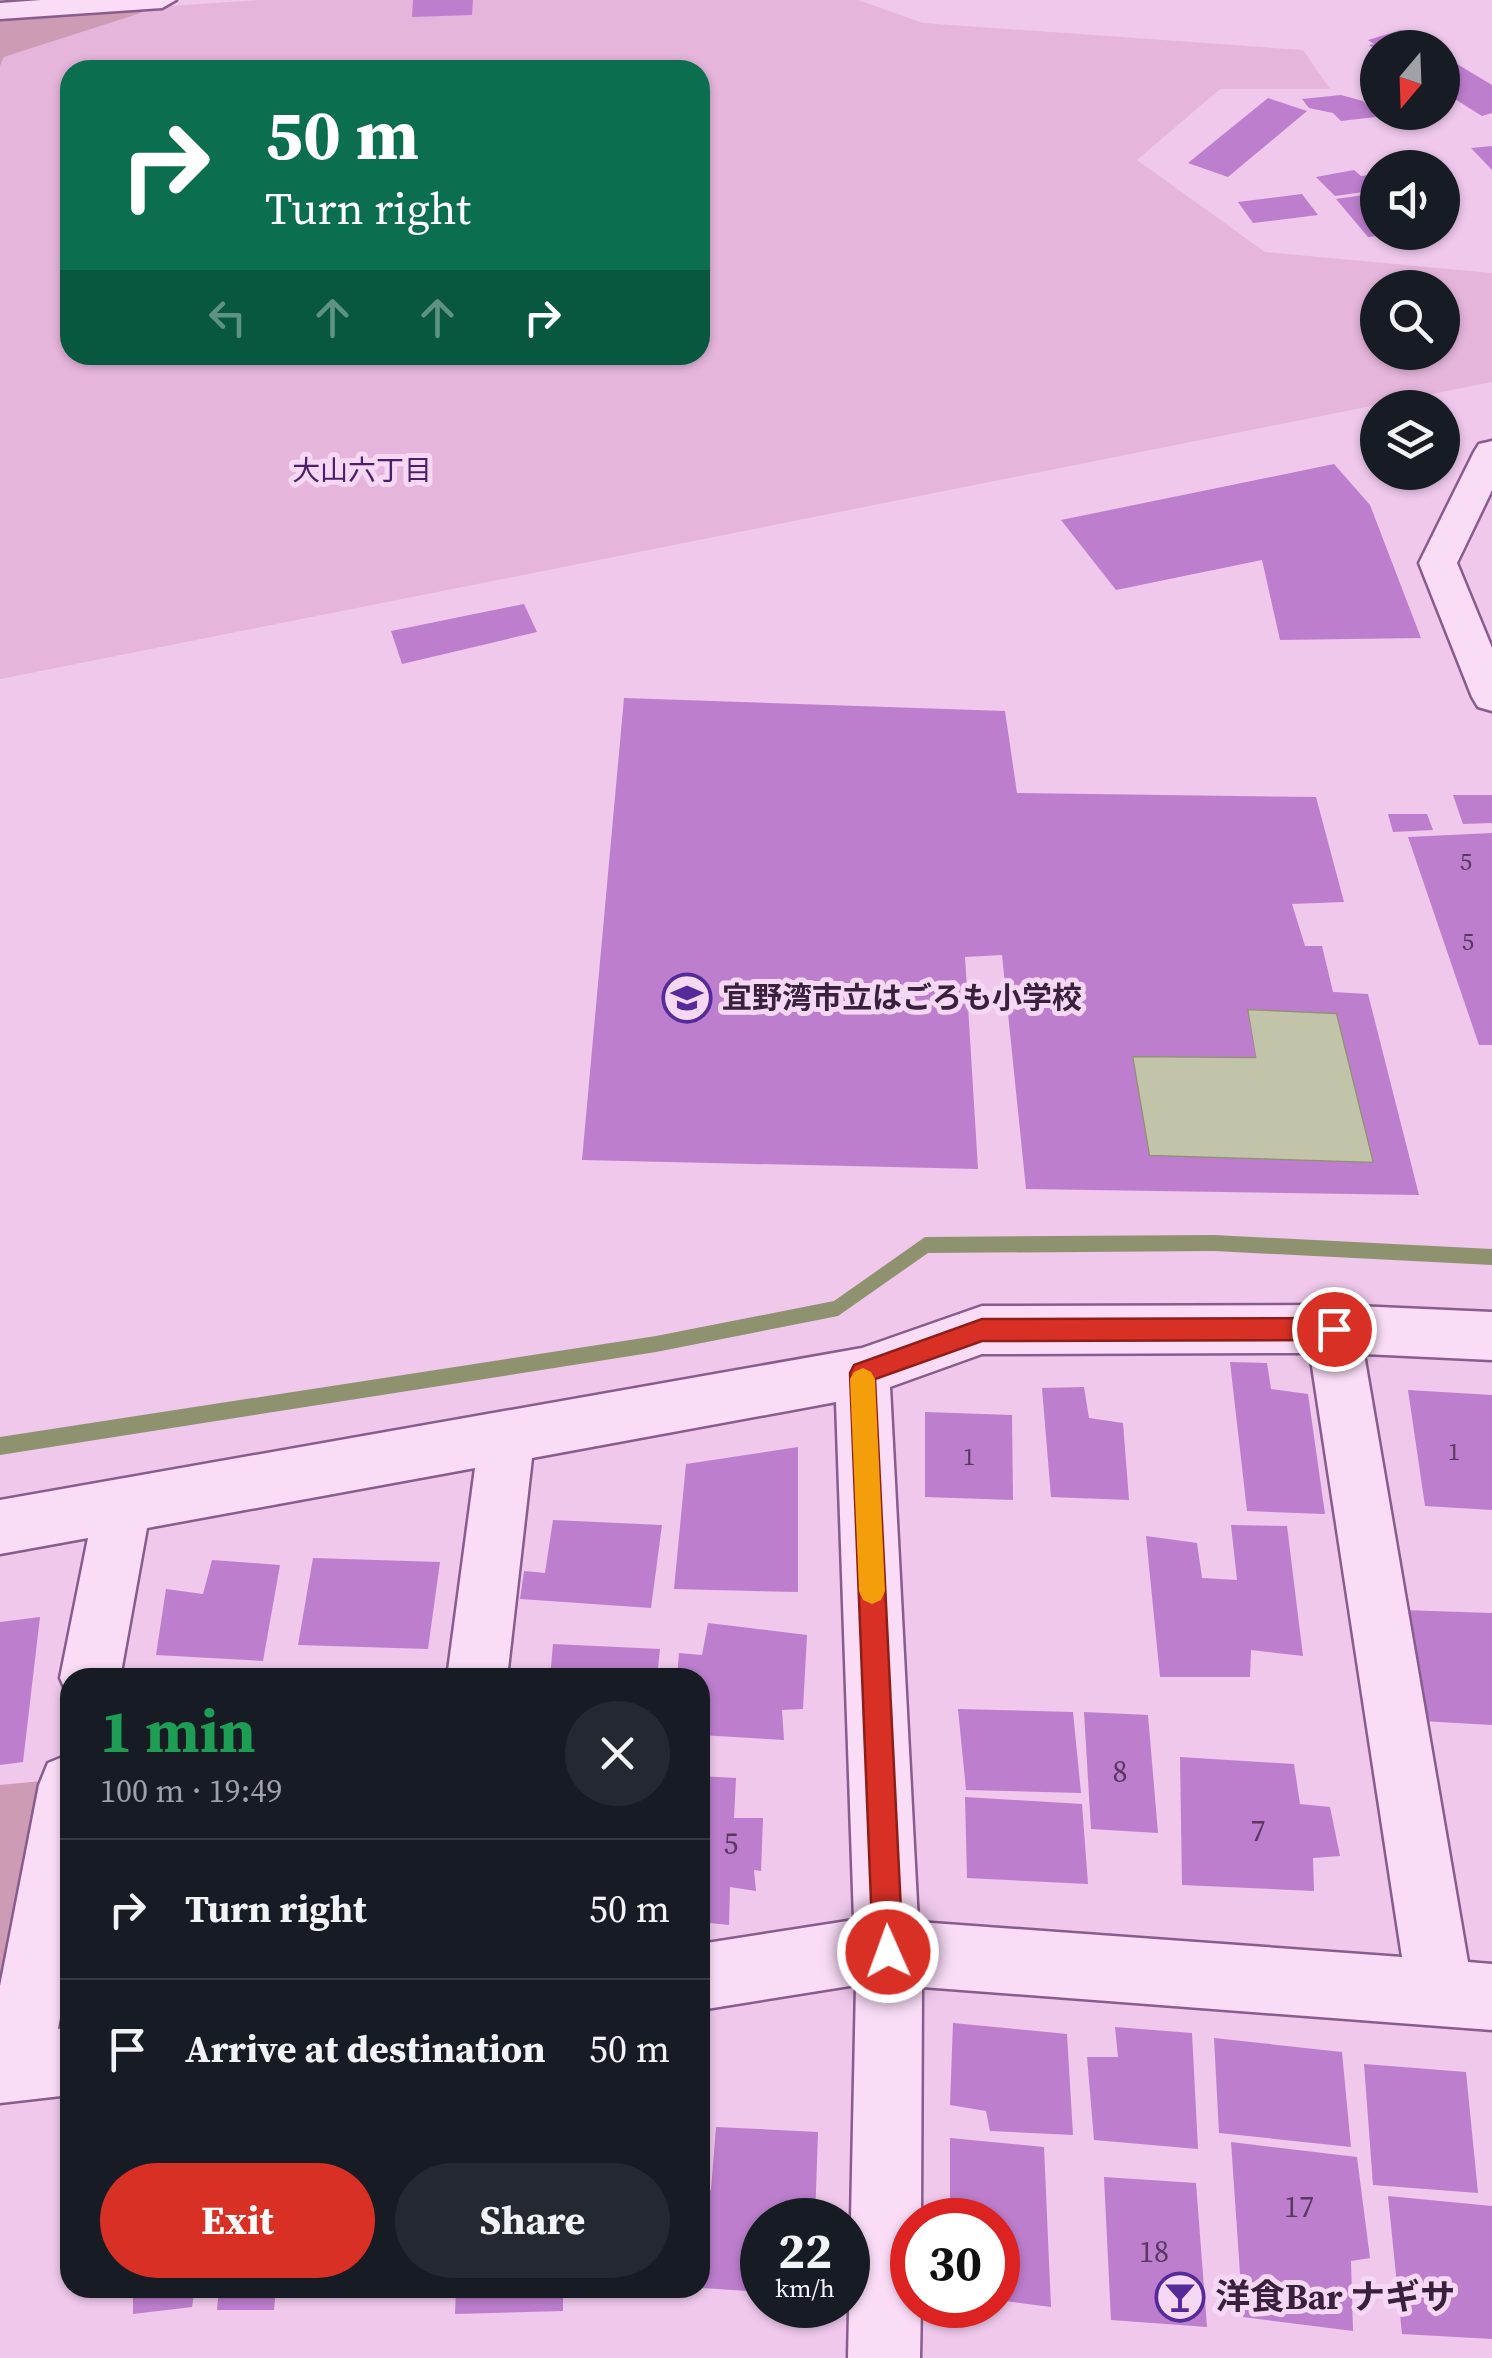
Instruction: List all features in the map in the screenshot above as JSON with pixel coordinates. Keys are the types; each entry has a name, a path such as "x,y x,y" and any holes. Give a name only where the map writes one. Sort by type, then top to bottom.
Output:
{"street":[{"path":"0,11 162,0"},
{"path":"1492,452 1438,564 1492,697"},
{"path":"0,1527 122,1502 862,1373 982,1330 1334,1329 1492,1336"},
{"path":"710,1975 843,1953 888,1952 1466,1994 1334,1329"},
{"path":"862,1373 888,1952 884,2358"},
{"path":"478,1668 507,1436"},
{"path":"92,1668 122,1502"},
{"path":"29,2065 60,1853"}],"shaded area":[{"path":"260,0 858,0 923,23 1303,50 1330,89 1220,89 1137,160 1265,252 1460,270 1360,270 1360,370 1460,370 1460,270 1492,273 1492,382 1452,390 1360,390 1360,408 0,679 0,66 4,57 141,13 140,8"},
{"path":"140,8 141,13 4,57 0,66 0,19"},
{"path":"1247,1009 1337,1013 1374,1163 1149,1156 1132,1056 1255,1057"},
{"path":"42,1781 0,1981 0,1785"}],"building":[{"path":"413,0 473,0 472,15 412,17"},
{"path":"1460,66 1492,85 1492,113 1482,116 1460,102"},
{"path":"1341,95 1360,100 1360,119 1341,121 1333,113 1309,108 1302,99"},
{"path":"1268,98 1307,111 1228,177 1188,163"},
{"path":"1492,146 1492,170 1471,148"},
{"path":"1354,170 1360,175 1360,193 1335,196 1316,177"},
{"path":"1302,194 1318,215 1253,223 1238,202"},
{"path":"1360,196 1360,228 1336,199"},
{"path":"1334,464 1370,505 1421,638 1280,640 1262,560 1116,590 1061,520"},
{"path":"524,604 537,632 402,664 391,631"},
{"path":"624,698 1005,711 1017,793 1316,797 1344,902 1292,904 1305,946 1322,946 1333,992 1368,994 1419,1195 1026,1189 1002,955 965,957 978,1169 582,1160","holes":["1247,1009 1337,1013 1374,1163 1149,1156 1132,1056 1256,1057"]},
{"path":"1453,795 1492,795 1492,823 1463,824"},
{"path":"1388,814 1427,814 1433,830 1393,832"},
{"path":"1492,833 1492,1045 1479,1045 1408,837"},
{"path":"1230,1362 1267,1363 1271,1389 1308,1394 1325,1514 1247,1511"},
{"path":"1084,1387 1089,1418 1123,1423 1129,1500 1051,1497 1042,1388"},
{"path":"1408,1390 1492,1395 1492,1510 1425,1506"},
{"path":"925,1412 1012,1415 1013,1500 925,1497"},
{"path":"798,1447 798,1592 674,1589 686,1464"},
{"path":"553,1520 662,1525 651,1608 520,1599 524,1571 545,1573"},
{"path":"1231,1525 1287,1526 1303,1656 1251,1650 1250,1677 1160,1677 1146,1536 1197,1543 1202,1578 1237,1580"},
{"path":"313,1558 440,1562 428,1649 298,1645"},
{"path":"212,1560 280,1565 263,1661 156,1655 166,1589 203,1594"},
{"path":"1402,1610 1492,1613 1492,1725 1422,1721"},
{"path":"40,1617 23,1762 0,1765 0,1622"},
{"path":"708,1623 807,1635 803,1709 782,1710 784,1740 710,1736 710,1668 678,1668 679,1653 702,1655"},
{"path":"553,1644 660,1649 658,1668 551,1668"},
{"path":"958,1709 1073,1712 1081,1793 966,1790"},
{"path":"1084,1712 1148,1715 1158,1833 1091,1829"},
{"path":"1180,1757 1294,1764 1300,1804 1330,1807 1340,1856 1313,1858 1314,1891 1182,1885"},
{"path":"710,1777 736,1778 734,1818 763,1818 761,1871 754,1870 756,1891 730,1887 729,1925 710,1923"},
{"path":"965,1797 1082,1804 1088,1884 967,1878"},
{"path":"953,2023 1067,2034 1073,2135 990,2131 986,2111 950,2105"},
{"path":"1115,2027 1192,2033 1198,2149 1094,2140 1087,2057 1118,2057"},
{"path":"1214,2038 1342,2052 1351,2147 1219,2133"},
{"path":"1364,2064 1466,2072 1478,2193 1373,2185"},
{"path":"716,2127 818,2132 816,2198 740,2198 740,2291 710,2289 710,2190"},
{"path":"950,2138 1044,2147 1051,2307 1020,2303 1020,2198 950,2198"},
{"path":"1231,2142 1357,2157 1370,2258 1351,2261 1353,2331 1243,2317"},
{"path":"1104,2177 1196,2183 1207,2327 1111,2320"},
{"path":"1388,2196 1492,2206 1492,2339 1402,2334"},
{"path":"133,2298 193,2298 192,2307 133,2314"},
{"path":"218,2298 275,2298 274,2310 217,2310"},
{"path":"456,2298 563,2298 563,2311 455,2314"}],"waterway":[{"path":"0,1446 656,1344 838,1308 925,1245 1214,1243 1492,1257"}],"slow traffic":[{"path":"863,1379 872,1591"}],"place":[{"name":"宜野湾市立はごろも小学校","path":"687,998"},
{"name":"洋食Bar ナギサ","path":"1180,2297"}],"district":[{"name":"大山六丁目","path":"362,470"}],"route":[{"path":"888,1952 862,1373 982,1330 1334,1329"}]}
